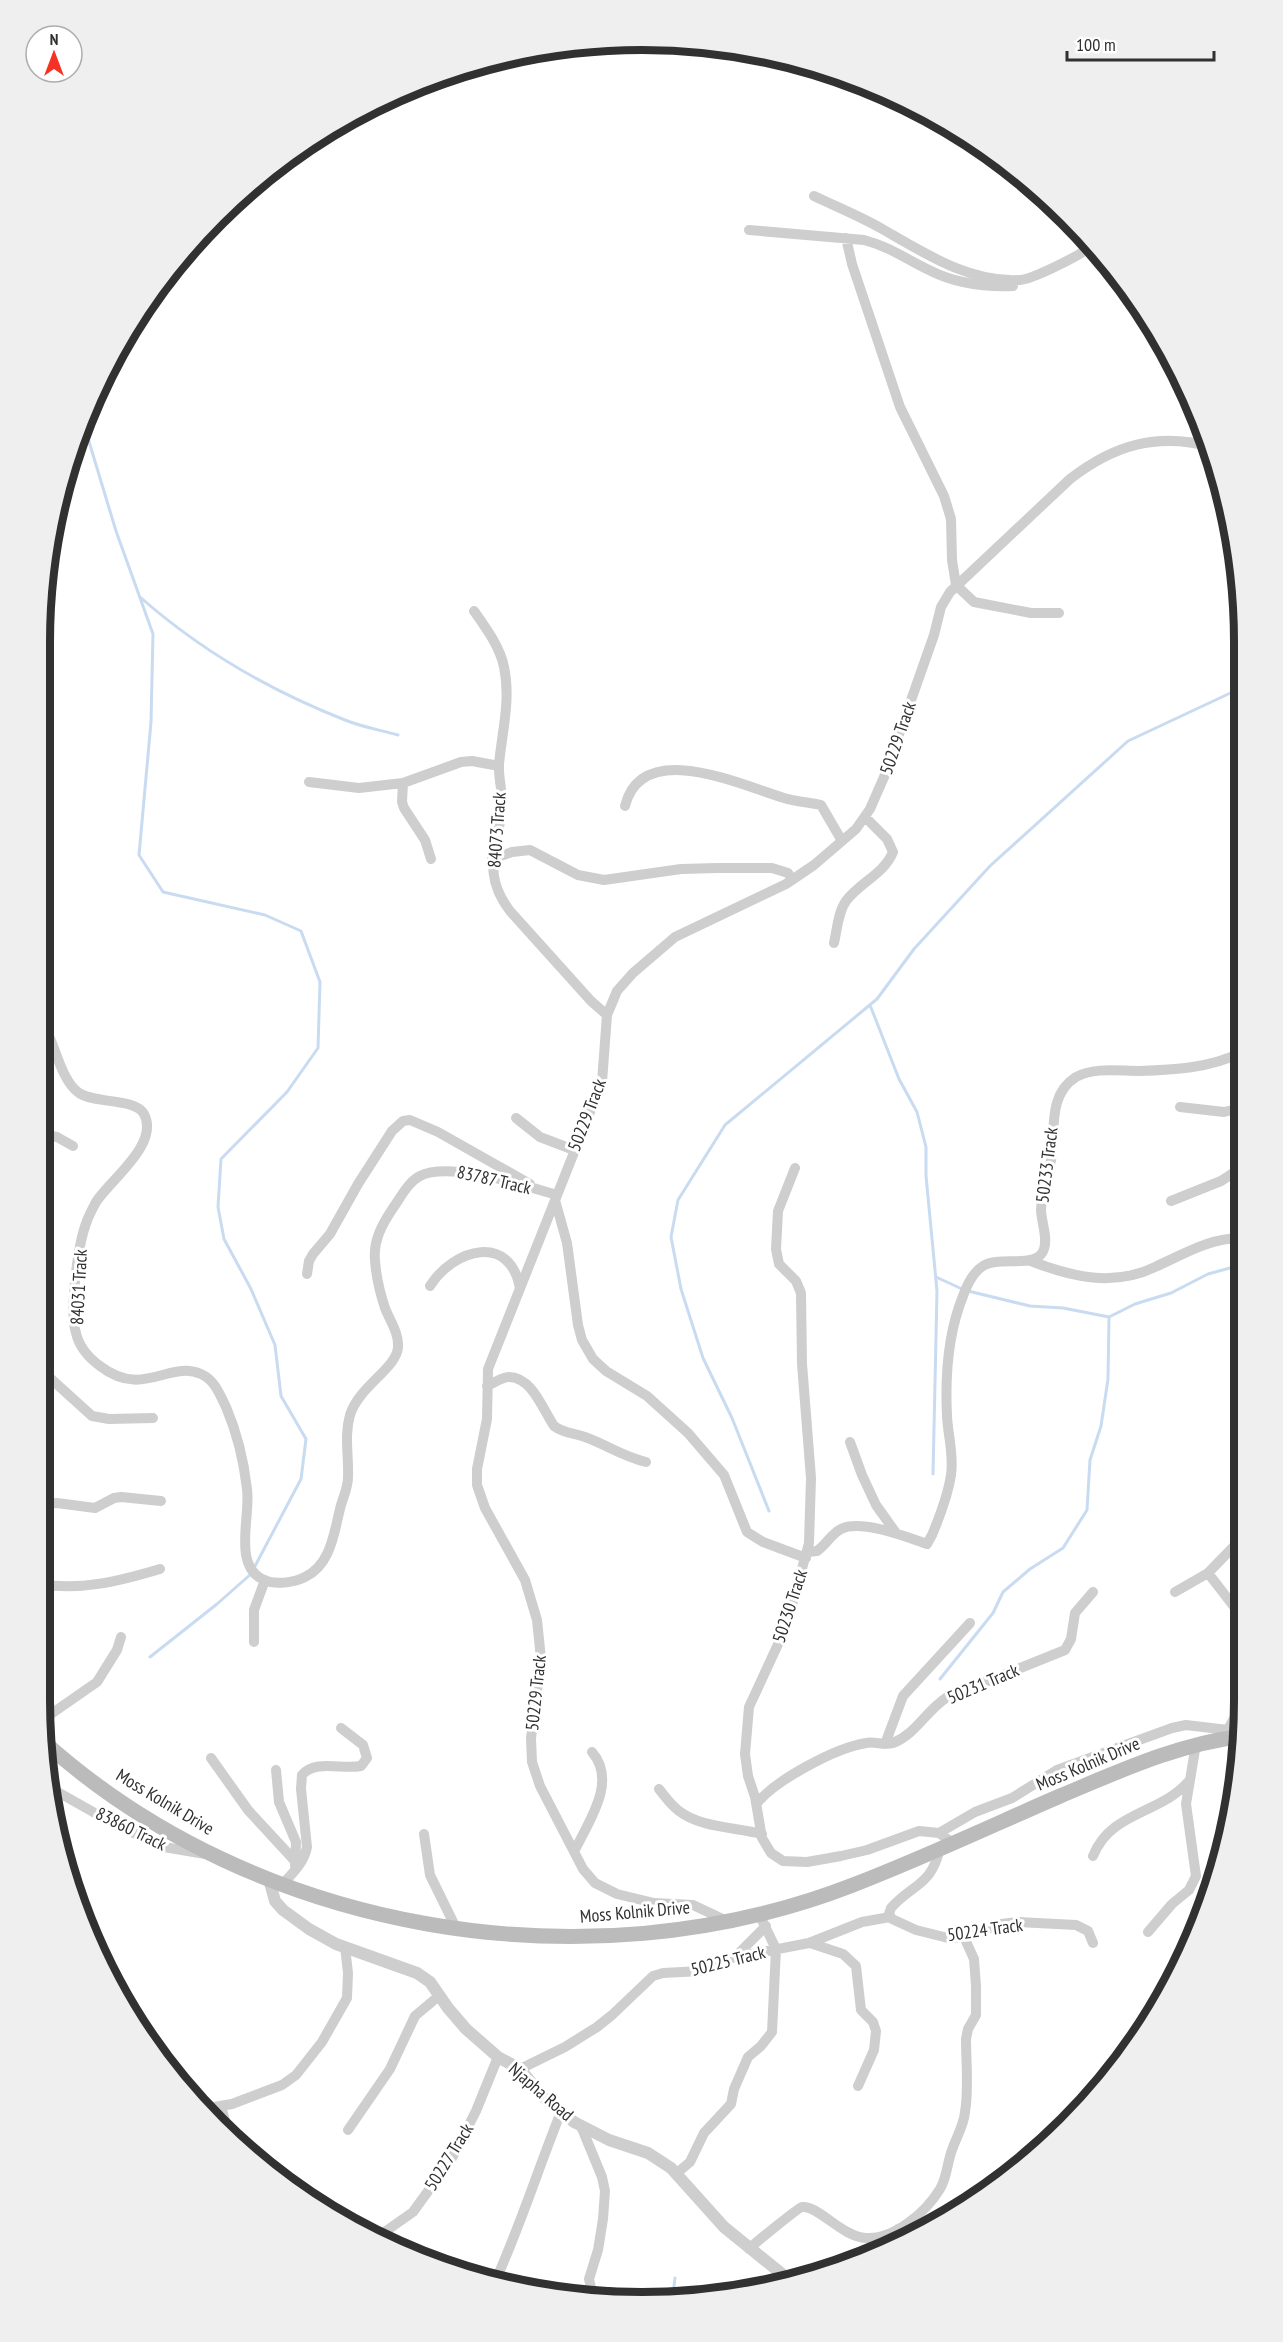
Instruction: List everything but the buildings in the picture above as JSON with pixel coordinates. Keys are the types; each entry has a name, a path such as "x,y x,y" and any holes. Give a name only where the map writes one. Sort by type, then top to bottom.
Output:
{"main road":[{"name":"Moss Kolnik Drive","path":"52,1748 125,1805 220,1856 276,1881 344,1905 412,1921 456,1928 523,1935 590,1937 657,1932 727,1921 762,1920 947,1846 1133,1765 1196,1744 1232,1735"}],"street":[{"path":"814,196 882,229 951,267 986,277 1023,280"},
{"path":"749,230 846,238 882,245 932,272 956,280 1006,287 1014,286 1085,249"},
{"path":"846,238 852,264 900,406 944,496 951,519 952,560 956,585 974,603 1031,613 1059,613"},
{"name":"50229 Track","path":"727,1921 693,1905 654,1903 609,1891 595,1883 574,1852 540,1786 532,1762 531,1738 541,1659 541,1642 535,1609 525,1580 485,1508 477,1485 477,1470 487,1419 489,1364 602,1082 607,1015 613,999 626,980 666,943 695,926 792,880 814,865 856,829 865,817 884,777 942,607 950,591 956,585 1090,463 1125,447 1150,441 1171,440 1200,445"},
{"name":"84073 Track","path":"474,610 487,629 504,668 506,700 499,765 502,804 492,859 494,880 502,900 591,1001 607,1015"},
{"path":"309,782 359,788 403,783 461,762 472,761 499,765"},
{"path":"625,806 632,786 655,772 673,770 708,774 791,800 821,806 842,841"},
{"path":"403,783 404,808 425,840 431,859"},
{"path":"834,943 846,902 868,882 893,852 887,839 865,817"},
{"path":"492,859 512,852 530,850 578,875 603,880 681,869 717,868 772,868 788,873 792,880"},
{"name":"84031 Track","path":"50,1035 66,1075 76,1090 92,1099 136,1106 143,1112 147,1123 146,1134 138,1152 96,1202 86,1223 79,1251 74,1304 76,1334 84,1350 96,1363 121,1378 145,1380 195,1372 204,1375 212,1382 230,1416 245,1476 248,1497 246,1553 252,1572 265,1580"},
{"name":"50233 Track","path":"1031,1261 1041,1256 1045,1247 1042,1202 1052,1153 1053,1117 1067,1084 1090,1072 1196,1066 1234,1055"},
{"path":"1180,1107 1224,1112 1234,1110"},
{"path":"516,1118 540,1137 574,1149"},
{"path":"307,1274 313,1254 330,1234 386,1139 396,1125 403,1121 410,1120 438,1132 541,1190"},
{"path":"50,1136 73,1146"},
{"name":"50230 Track","path":"795,1168 778,1211 776,1249 779,1264 796,1281 801,1293 803,1375 811,1478 807,1555 786,1627 749,1707 745,1764 757,1803 762,1834 771,1853 779,1860 807,1862 857,1852 919,1831 939,1833"},
{"name":"83787 Track","path":"265,1580 278,1583 303,1578 320,1565 331,1547 349,1479 346,1448 350,1414 360,1394 393,1362 398,1353 398,1336 382,1297 375,1252 383,1225 400,1197 418,1177 445,1169 541,1190 556,1198"},
{"path":"1171,1201 1221,1181 1234,1173"},
{"path":"556,1198 567,1243 578,1325 582,1340 593,1359 606,1371 646,1396 688,1434 724,1474 747,1532 763,1542 807,1555 820,1550 834,1534 843,1528 862,1527 896,1533 927,1544 936,1526 951,1474 947,1383 950,1347 963,1296 972,1276 985,1264 999,1260 1031,1261 1060,1273 1102,1279 1153,1269 1191,1249 1234,1239"},
{"path":"430,1286 444,1268 456,1259 470,1253 485,1252 508,1261 516,1270 520,1289"},
{"path":"50,1378 92,1416 110,1419 153,1418"},
{"path":"487,1386 503,1378 520,1379 534,1393 554,1426 559,1430 583,1437 627,1458 646,1462"},
{"path":"850,1442 876,1504 896,1533"},
{"path":"50,1503 95,1508 116,1497 161,1501"},
{"path":"1175,1592 1208,1573 1234,1546"},
{"path":"50,1586 82,1587 125,1579 160,1569"},
{"path":"1208,1573 1234,1607"},
{"path":"254,1642 254,1610 265,1580"},
{"name":"50231 Track","path":"757,1803 772,1788 833,1754 866,1743 885,1744 897,1741 914,1729 946,1698 1065,1650 1071,1639 1075,1613 1093,1592"},
{"path":"885,1744 903,1696 970,1623"},
{"path":"50,1714 70,1698 97,1682 117,1650 121,1637"},
{"path":"890,1917 893,1905 932,1873 947,1846 939,1833 975,1812 1012,1798 1057,1770 1172,1728 1186,1725 1232,1735"},
{"path":"276,1881 306,1856 302,1775 308,1769 319,1766 357,1767 365,1763 367,1758 363,1745 341,1728"},
{"path":"1148,1932 1172,1904 1189,1890 1196,1876 1186,1804 1196,1744"},
{"path":"574,1852 592,1816 602,1786 602,1766 592,1752"},
{"path":"211,1758 248,1810 294,1866"},
{"path":"276,1770 279,1802 295,1836 294,1866"},
{"path":"1093,1856 1107,1833 1129,1816 1176,1793 1189,1780"},
{"path":"659,1789 676,1809 685,1815 699,1821 762,1834"},
{"name":"83860 Track","path":"57,1792 118,1826 164,1847 220,1856"},
{"path":"424,1833 430,1875 456,1928"},
{"name":"Njapha Road","path":"276,1881 275,1901 283,1910 309,1929 345,1947 417,1973 430,1982 466,2030 498,2057 520,2069 547,2101 581,2126 609,2140 648,2153 677,2173 724,2227 783,2275"},
{"name":"50224 Track","path":"890,1917 901,1924 948,1938 964,1937 1001,1924 1024,1922 1082,1927 1088,1931 1093,1943"},
{"name":"50225 Track","path":"520,2069 545,2058 597,2026 612,2015 652,1976 663,1973 701,1971 720,1961 809,1943 862,1922 890,1917"},
{"path":"677,2173 690,2162 704,2133 731,2104 734,2089 743,2072 747,2057 761,2046 772,2032 776,1949 762,1920 735,1957"},
{"path":"749,2249 778,2227 795,2209 804,2207 813,2209 831,2223 859,2238 880,2238 898,2229 932,2201 940,2189 948,2159 964,2119 966,2039 977,2011 974,1959 964,1937"},
{"path":"809,1943 843,1954 856,1966 861,2010 873,2022 876,2031 874,2050 858,2086"},
{"path":"212,2107 282,2085 306,2064 347,1998 348,1973 345,1947"},
{"path":"348,2130 390,2069 415,2016 440,1995"},
{"name":"50227 Track","path":"384,2233 413,2212 452,2158 476,2111 498,2057"},
{"path":"221,2106 225,2121"},
{"path":"498,2274 561,2112"},
{"path":"581,2126 605,2190 600,2240 589,2279 591,2290"},
{"path":"898,2229 906,2229"}],"waterway":[{"path":"87,435 116,531 153,634 151,722 139,855 163,892 265,915 301,931 320,982 318,1048 287,1092 221,1159 218,1207 224,1239 251,1289 275,1345 281,1396 306,1439 301,1479 254,1568"},
{"path":"140,597 212,652 263,682 345,720 398,735"},
{"path":"769,1511 732,1418 703,1358 681,1289 671,1237 678,1200 725,1125 877,999 914,949 990,866 1128,741 1234,691"},
{"path":"870,1005 899,1079 917,1112 926,1147 926,1176 937,1291 933,1474"},
{"path":"968,1291 1030,1306 1063,1308 1109,1317 1135,1304 1171,1293 1208,1274 1234,1267"},
{"path":"936,1277 962,1289"},
{"path":"940,1679 993,1613 1003,1592 1030,1569 1063,1548 1087,1510 1090,1460 1101,1426 1108,1379 1109,1317"},
{"path":"150,1657 251,1574"},
{"path":"673,2291 675,2278"}]}
